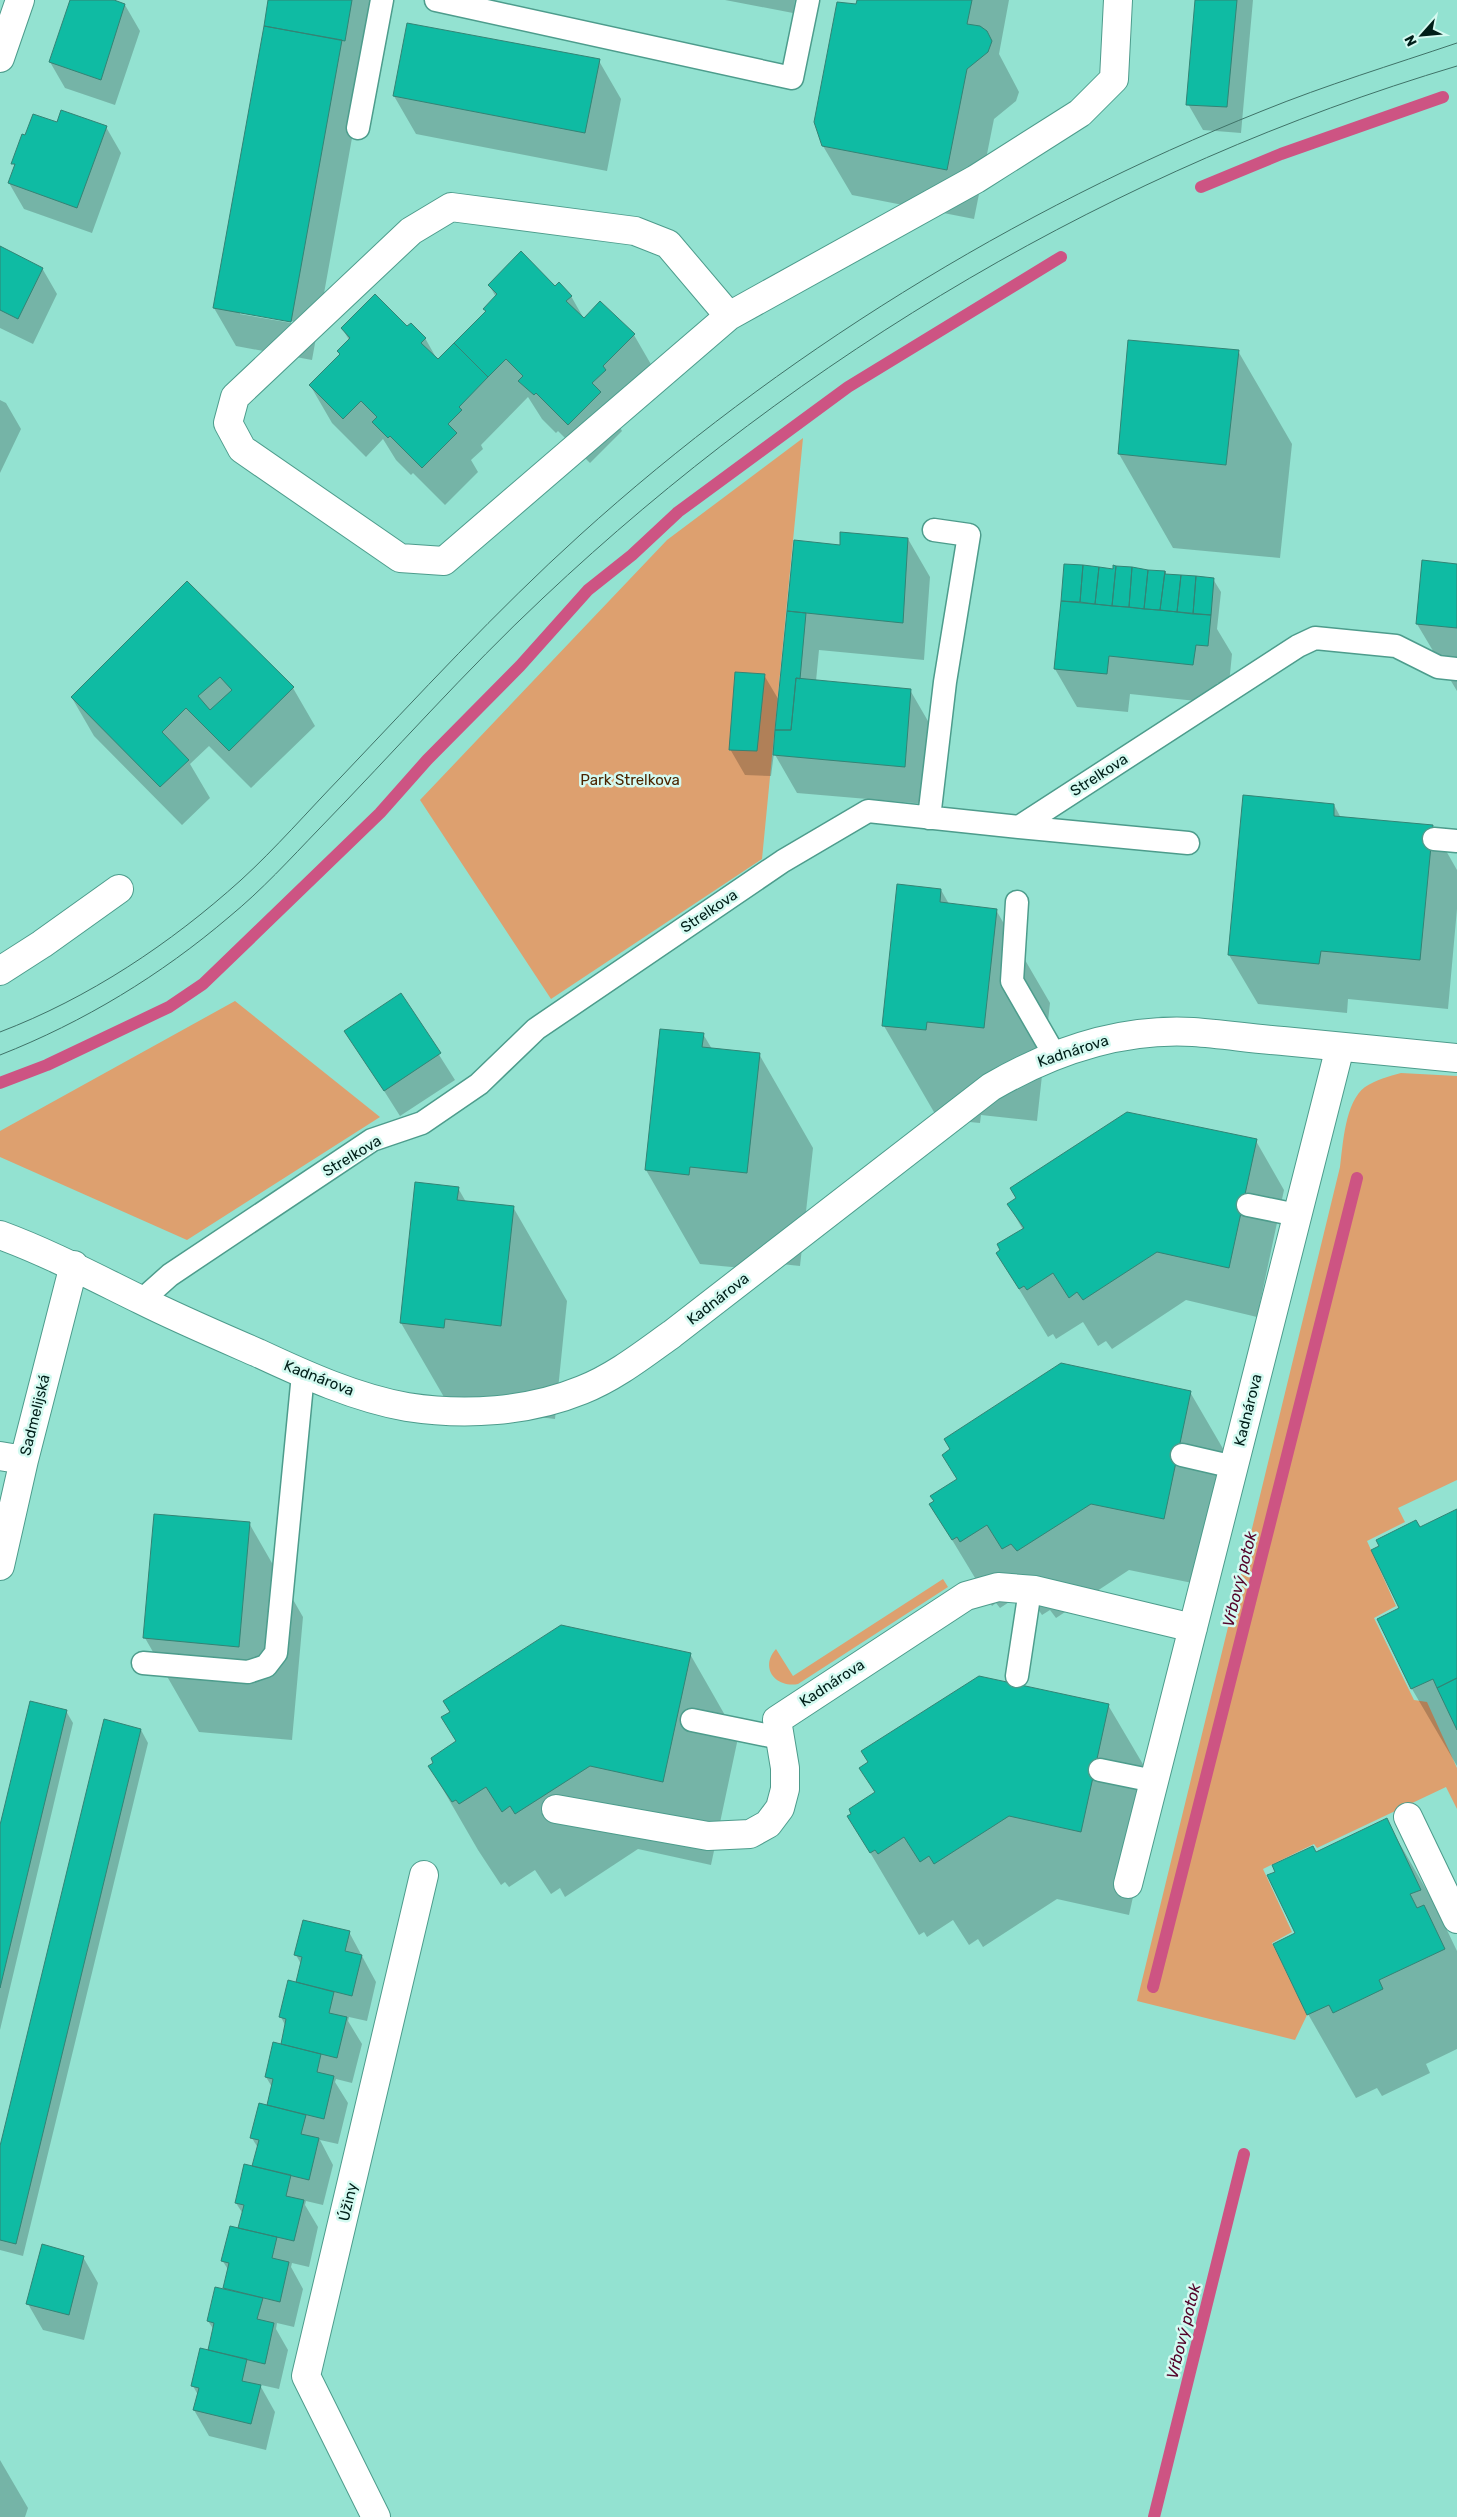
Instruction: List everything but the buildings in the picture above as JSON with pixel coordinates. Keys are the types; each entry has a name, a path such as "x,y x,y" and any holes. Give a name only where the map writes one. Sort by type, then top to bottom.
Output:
{"street":[{"path":"0,58 20,0"},
{"path":"729,316 668,244 635,231 451,207 411,230 235,397 228,423 242,449 400,558 444,561 729,316 976,179 1080,113 1114,79 1118,0"},
{"path":"0,971 42,944 118,889"},
{"name":"Kadnárova","path":"0,1235 74,1265 142,1300 303,1374 407,1407 451,1410 501,1410 545,1403 584,1390 620,1371 672,1334 991,1087 1020,1070 1054,1054 1109,1039 1161,1032 1192,1032 1457,1058"},
{"name":"Kadnárova","path":"1128,1884 1340,1047"},
{"name":"Sadmelijská","path":"0,1566 12,1458 74,1265"},
{"name":"Kadnárova","path":"556,1809 708,1836 750,1834 768,1824 780,1808 785,1789 785,1768 777,1720 966,1596 998,1587 1030,1590 1193,1628"},
{"path":"1408,1817 1457,1919"},
{"name":"Úžiny","path":"376,2517 306,2376 424,1875"}],"lane":[{"path":"358,128 382,0"},
{"path":"436,0 792,78 808,0"},
{"path":"928,818 944,682 969,535 934,530"},
{"name":"Strelkova","path":"142,1300 170,1275 372,1140 422,1123 479,1084 536,1029 783,861 868,811 1019,827 1298,646 1315,638 1396,646 1438,667 1457,669"},
{"path":"1019,827 1188,843"},
{"path":"1434,839 1457,841"},
{"path":"1017,902 1012,981 1054,1054"},
{"path":"1248,1205 1297,1215"},
{"path":"143,1663 248,1672 266,1666 276,1653 303,1374"},
{"path":"1182,1455 1234,1468"},
{"path":"1017,1676 1030,1590"},
{"path":"692,1720 780,1738"},
{"path":"1100,1770 1154,1781"}],"green space":[{"name":"Park Strelkova","path":"803,438 762,859 551,999 420,800 667,540"},
{"path":"235,1001 380,1117 187,1240 0,1157 0,1131"},
{"path":"1401,1073 1457,1076 1457,1480 1398,1508 1405,1522 1367,1541 1396,1606 1374,1618 1414,1700 1427,1702 1457,1768 1457,1809 1446,1787 1317,1848 1314,1844 1263,1869 1292,1932 1272,1943 1307,2015 1295,2040 1137,2001 1340,1167 1349,1113 1358,1094 1365,1087 1383,1078"},
{"path":"943,1579 948,1587 798,1684 783,1683 772,1675 769,1663 776,1649 793,1676"}],"waterway":[{"path":"1201,187 1281,154 1443,97"},
{"path":"0,1083 47,1065 169,1007 203,984 380,813 427,760 520,666 588,590 632,555 678,512 848,387 1061,257"},
{"name":"Vŕbový potok","path":"1153,1987 1357,1178"},
{"name":"Vŕbový potok","path":"1154,2517 1244,2154"}],"tram line":[{"path":"0,1032 65,1003 97,986 157,947 214,904 267,855 518,593 580,535 656,469 736,407 818,348 903,293 990,241 1079,194 1170,150 1286,102 1457,43"},
{"path":"0,1055 62,1028 120,995 176,958 229,917 276,874 458,683 543,598 643,509 747,426 856,349 969,278 1086,215 1206,158 1330,108 1457,66"}]}
